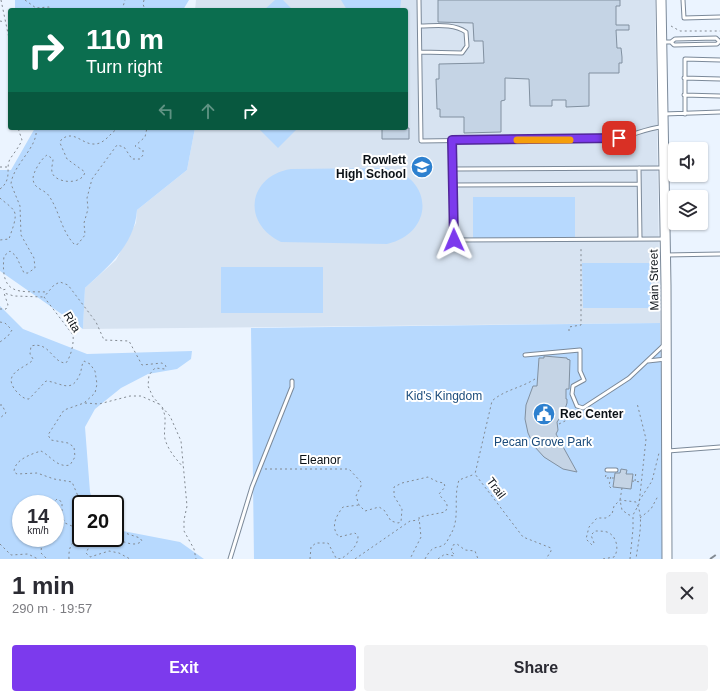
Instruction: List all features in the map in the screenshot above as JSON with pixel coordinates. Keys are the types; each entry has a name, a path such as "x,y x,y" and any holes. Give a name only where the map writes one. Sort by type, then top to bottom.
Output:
{"street":[{"name":"Main Street","path":"662,0 667,42 663,114 666,239 667,559"}],"lane":[{"path":"419,0 421,141 619,138 636,134 649,128 664,127"},
{"path":"683,0 684,18 720,17"},
{"path":"420,26 449,26 460,28 466,32 467,46 462,53 420,52"},
{"path":"689,38 690,45"},
{"path":"689,38 716,38 720,41 717,44 690,45 674,45 667,42 674,39 689,38"},
{"path":"685,114 685,59 720,60"},
{"path":"684,78 720,79"},
{"path":"684,95 720,96"},
{"path":"663,114 720,112"},
{"path":"452,140 454,240 666,239"},
{"path":"639,168 640,239"},
{"path":"453,169 664,168"},
{"path":"453,185 639,184"},
{"path":"666,255 720,254"},
{"path":"525,355 580,350 580,371 584,380 573,386 572,394 577,406 583,408 611,391 648,361 666,342"},
{"path":"648,361 666,358"},
{"path":"230,559 244,512 292,387 292,381"},
{"path":"667,451 720,447"},
{"path":"606,470 614,470"}],"path":[{"path":"1,0 8,35"},
{"path":"25,0 36,8 50,8"},
{"path":"0,21 5,22"},
{"path":"671,26 680,31 720,31"},
{"path":"0,189 5,184 9,167 8,161 16,152 22,140 19,130"},
{"path":"1,274 4,256 10,251 16,256 24,272 28,273 35,268 32,254 21,235 20,206 11,184 17,166 26,157 36,134 36,130"},
{"path":"116,130 98,144 92,144 73,136 68,136 61,140 60,143 67,159 85,172 84,177 79,181 68,181 55,176 52,171 53,159 47,155 37,167 34,175 35,185 38,189 48,194 60,218 61,227 75,245 78,244 84,235 84,222 88,209 87,198 93,176 117,145 124,147 132,159 140,159 143,156 143,150 135,146 145,137 147,130"},
{"path":"0,166 9,167"},
{"path":"0,198 14,212 16,220 12,227 10,239 0,240"},
{"path":"569,331 569,327 581,325 581,248"},
{"name":"Rita","path":"78,495 72,482 54,479 38,473 17,474 14,472 14,468 24,458 41,451 58,463 66,466 70,465 75,457 74,447 68,443 50,440 48,435 64,410 84,403 95,393 97,388 95,371 86,361 82,363 79,376 72,386 68,387 46,381 29,399 22,397 12,384 12,379 17,370 32,361 33,359 30,354 31,346 38,345 46,348 60,362 66,363 69,359 74,342 73,335 44,297 57,283 64,282 96,322 104,340 129,341 142,365 157,363 164,364 164,369 155,368 149,375 148,380 150,393 170,416 182,448 187,506 184,531 194,549 196,559"},
{"path":"4,285 7,289"},
{"path":"0,287 8,302 8,308 0,309"},
{"path":"2,290 7,289 15,292 48,292"},
{"path":"4,293 14,296 44,297"},
{"path":"0,322 5,323 12,330 8,336 0,342"},
{"name":"Trail","path":"535,379 524,386 499,395 492,401 476,474 523,537 551,548 551,551 546,559"},
{"path":"84,403 99,404 130,396 141,396 160,405 165,412 165,440 171,452 184,468"},
{"path":"636,559 639,532 638,506 646,439 637,403"},
{"path":"0,405 2,405 6,413 0,418"},
{"path":"559,424 577,415"},
{"name":"Eleanor","path":"260,469 349,469 361,482 361,486 356,496 359,505"},
{"path":"606,470 605,478 614,478"},
{"path":"611,488 611,478 614,470"},
{"path":"635,481 636,471"},
{"path":"425,559 431,549 446,543 453,530 457,515 456,490 459,480 476,474"},
{"path":"310,559 311,547 316,543 328,543 336,558 340,559 358,543 358,536 355,534 339,537 334,530 334,522 338,513 343,507 359,505 365,510 379,507 384,510 391,521 398,523 401,522 402,509 394,496 394,487 402,483 428,477 444,483 445,487 439,494 448,503 448,508 446,512 422,515 419,517 421,537 410,559"},
{"path":"632,481 642,482"},
{"path":"622,488 620,506 624,514 633,515"},
{"path":"620,500 636,502 638,506"},
{"path":"603,559 614,557 616,554 617,545 614,537 605,531 595,531 591,535 594,543 592,545 586,539 586,534 597,518 606,518 612,514 614,506 620,500"},
{"path":"630,559 633,515 638,506"},
{"path":"355,559 410,521 419,520"},
{"path":"64,521 65,523 72,526"},
{"path":"124,533 140,538 142,541 138,544 124,541"},
{"path":"69,559 70,545 79,541 90,545 86,553 90,557 94,557 109,551 119,553 130,559"},
{"path":"0,544 12,555 28,554 38,559"},
{"path":"438,559 445,554 454,556 451,551 453,545 457,544 465,550 475,551 478,559"},
{"path":"41,547 41,553 47,559"}],"shaded area":[{"name":"Rowlett High School","path":"196,0 655,0 660,323 83,329 85,288 116,260 136,223 137,210 187,170 195,130 408,130 408,8 195,8"}],"green space":[{"path":"15,0 189,0 184,8 15,8"},
{"path":"275,0 283,0 291,8 266,8"},
{"path":"341,0 401,0 400,8 346,8"},
{"path":"34,130 195,130 187,170 137,210 135,222 126,244 103,272 85,288 83,329 0,271 0,170 11,170"},
{"path":"260,130 296,130 278,148"},
{"path":"386,168 402,173 413,182 420,193 422,205 420,217 414,229 403,238 387,244 281,242 268,234 260,224 255,212 255,201 258,190 266,181 277,173 291,169"},
{"path":"473,197 575,197 575,242 473,242"},
{"path":"582,263 651,263 651,308 583,308"},
{"path":"221,267 323,267 323,313 221,313"},
{"path":"0,306 23,329 87,354 192,351 191,359 177,369 148,374 121,388 95,409 85,427 91,495 72,495 72,547 124,547 124,531 180,542 204,559 0,559"},
{"name":"Pecan Grove Park","path":"660,323 665,559 254,559 251,328"}],"building":[{"path":"438,0 620,0 620,6 616,6 616,25 629,25 629,30 616,30 617,48 621,48 622,57 622,63 619,63 619,73 589,73 589,106 566,107 566,100 552,100 552,106 530,106 529,79 505,78 505,100 501,101 501,132 464,133 464,117 440,117 440,109 437,109 436,79 439,79 439,64 484,63 483,41 474,41 473,23 438,22"},
{"path":"409,128 409,139 382,139 382,130 408,130"},
{"name":"Rec Center","path":"544,356 567,358 570,360 569,389 566,389 567,403 564,412 557,422 558,430 556,434 577,472 563,469 544,457 534,446 528,433 525,419 526,405 533,386 537,386 539,358 544,358"},
{"path":"621,469 627,470 626,474 633,474 631,489 613,487 615,473 620,473"}],"railway":[{"path":"710,559 720,552"}],"slow traffic":[{"path":"517,140 570,140"}],"place":[{"name":"Rowlett High School","path":"422,167"},
{"name":"Rec Center","path":"544,414"}],"route":[{"path":"454,240 452,140 580,140 619,138"}],"park label":[{"name":"Kid's Kingdom","path":"444,396"}]}
